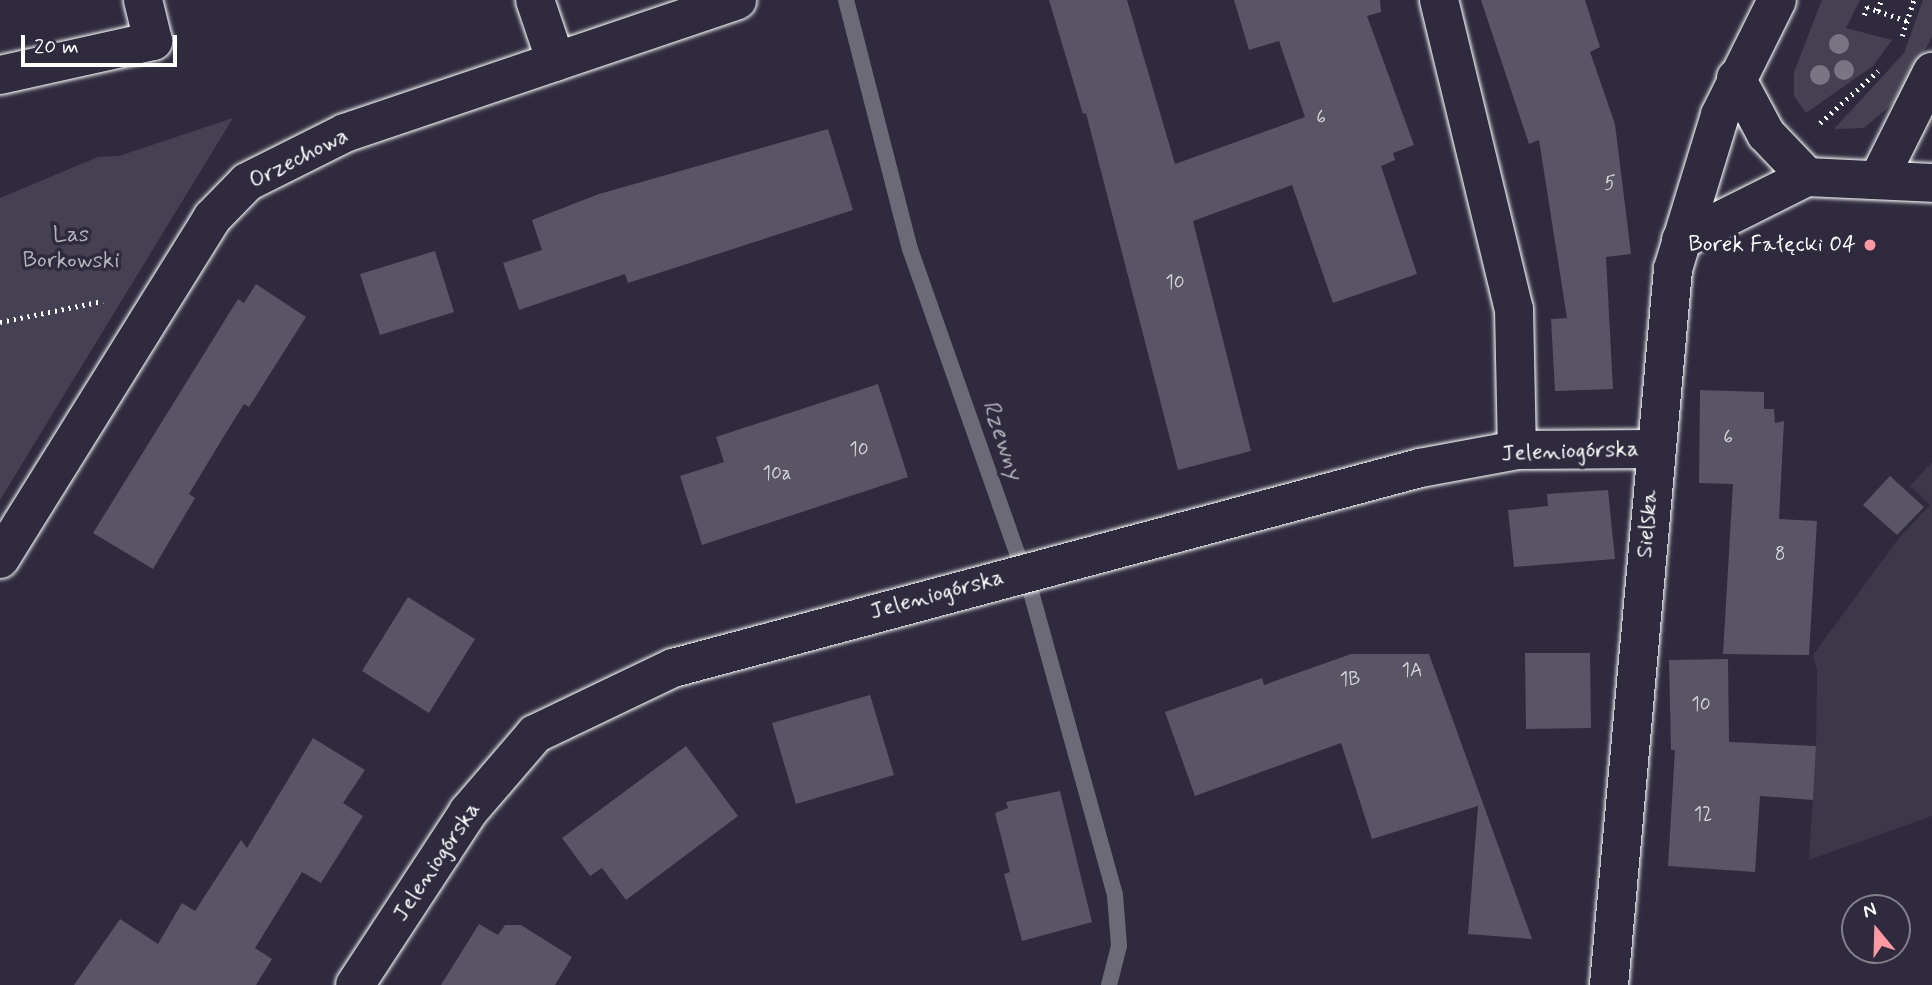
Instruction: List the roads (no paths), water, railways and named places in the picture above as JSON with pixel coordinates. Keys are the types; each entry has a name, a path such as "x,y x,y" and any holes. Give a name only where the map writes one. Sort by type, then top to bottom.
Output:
{"street":[{"path":"0,75 153,41 143,0"},
{"path":"535,0 556,62"},
{"name":"Orzechowa","path":"0,559 212,218 247,182 345,133 737,0"},
{"path":"1439,0 1514,309 1517,450"},
{"name":"Sielska","path":"1609,985 1668,307 1681,240 1707,151 1736,78 1777,0"},
{"path":"1878,180 1932,72"},
{"path":"1736,78 1766,134 1807,177"},
{"path":"1681,240 1807,177 1878,180 1929,176"},
{"name":"Jeleniogórska","path":"355,985 468,812 535,734 673,668 1023,572 1420,468 1517,450 1655,449"}],"waterway":[{"name":"Rzewny","path":"846,0 910,249 1031,592 1115,895 1119,946 1109,985"}],"place":[{"name":"Borek Fałęcki 04","path":"1870,245"}],"park label":[{"name":"Las Borkowski","path":"71,248"}]}
